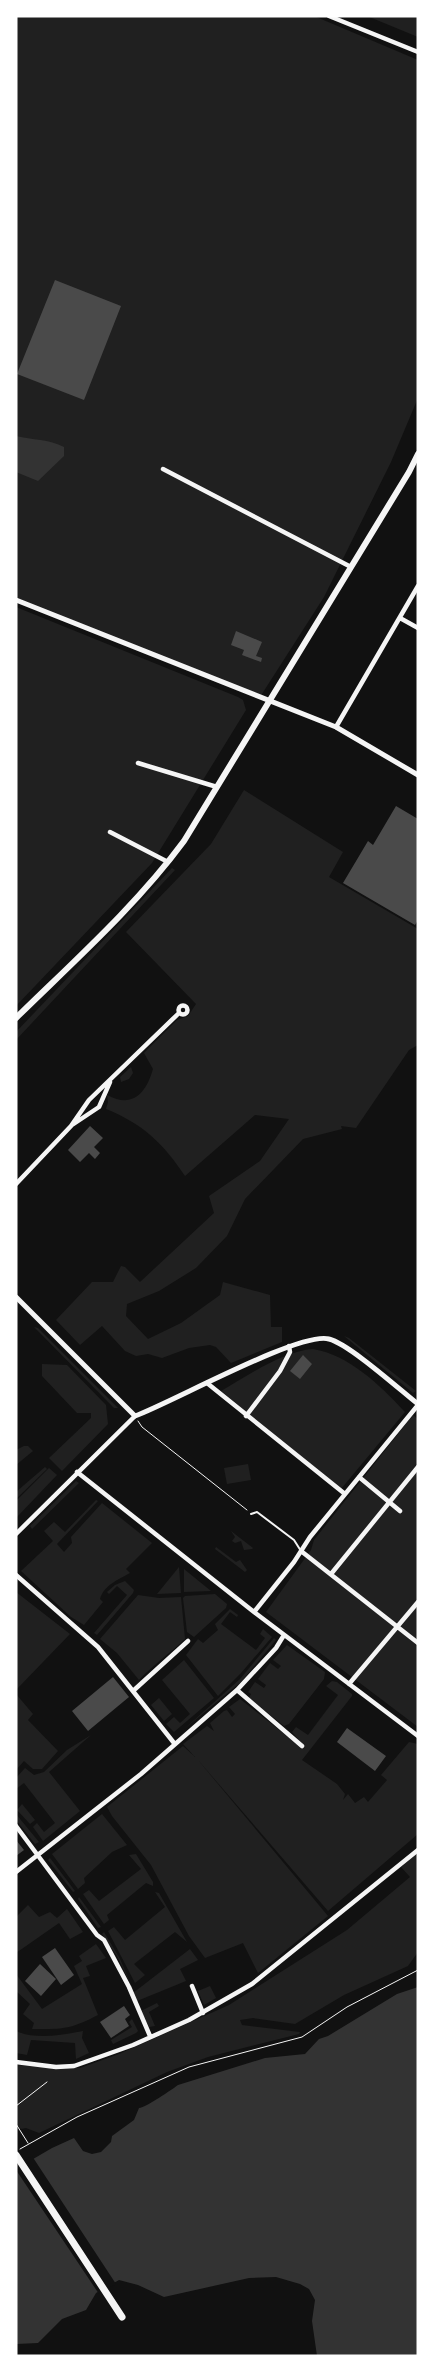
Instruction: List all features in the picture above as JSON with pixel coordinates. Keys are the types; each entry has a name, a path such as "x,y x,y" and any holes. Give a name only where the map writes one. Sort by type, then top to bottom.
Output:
{"highway":[{"path":"16,2156 122,2317"}],"main road":[{"path":"16,1018 95,941 168,862 217,787 409,472 418,454"}],"street":[{"path":"328,16 418,52"},
{"path":"163,468 351,567"},
{"path":"336,727 418,586"},
{"path":"16,600 336,727 418,775"},
{"path":"400,618 418,628"},
{"path":"138,764 217,787"},
{"path":"110,832 168,862"},
{"path":"16,1184 71,1126 89,1100 110,1082 179,1013"},
{"path":"71,1126 99,1107 110,1082"},
{"path":"16,1297 135,1416"},
{"path":"16,1534 135,1416 289,1346 312,1338 330,1339 346,1348 418,1405 359,1476 254,1612"},
{"path":"246,1416 280,1371 290,1352 289,1346"},
{"path":"207,1383 345,1494"},
{"path":"331,1574 418,1467"},
{"path":"77,1472 254,1612 418,1736"},
{"path":"359,1476 400,1511"},
{"path":"301,1551 418,1643"},
{"path":"17,1576 98,1647 174,1744"},
{"path":"349,1684 418,1602"},
{"path":"16,1872 141,1774 237,1690 276,1648 284,1635"},
{"path":"133,1691 188,1641"},
{"path":"237,1690 302,1746"},
{"path":"16,1826 97,1935 104,1940 129,1987 150,2036"},
{"path":"16,2062 74,2066 203,2013 245,1989 418,1850"},
{"path":"192,1986 203,2013"}],"lane":[{"path":"251,1514 257,1512 294,1540 301,1551"}],"path":[{"path":"135,1416 142,1427 251,1514"},
{"path":"16,2151 77,2117 188,2067 302,2037 348,2007 418,1970"},
{"path":"16,2106 47,2082"},
{"path":"16,2124 28,2144"}],"shaded area":[{"path":"16,16 314,16 418,60 418,398 391,462 324,597 260,697 16,601"},
{"path":"367,16 418,16 418,37"},
{"path":"16,436 58,444 64,447 64,456 38,481 16,472"},
{"path":"16,607 238,697 243,700 246,710 152,863 16,1006"},
{"path":"244,790 343,852 329,877 418,929 418,1045 409,1050 356,1128 341,1126 342,1129 303,1139 245,1199 227,1236 196,1268 159,1291 127,1304 126,1316 148,1339 181,1323 220,1295 223,1282 270,1295 271,1327 282,1327 282,1342 231,1363 216,1347 210,1345 189,1348 162,1358 148,1354 136,1356 125,1351 102,1326 80,1345 56,1320 92,1282 113,1282 121,1266 125,1267 140,1282 214,1213 209,1196 260,1161 289,1119 255,1115 185,1176 169,1154 151,1136 131,1121 106,1109 107,1095 124,1100 137,1096 142,1091 147,1085 153,1069 144,1053 177,1020 188,1016 196,1004 126,932 211,844"},
{"path":"172,868 175,870 16,1040 16,1032"},
{"path":"131,1067 133,1073 129,1079 121,1082 120,1077"},
{"path":"34,1327 38,1328 118,1408 114,1408"},
{"path":"344,1336 349,1338 416,1391 413,1393"},
{"path":"313,1349 326,1352 351,1364 374,1382 405,1412 341,1489 221,1391 278,1359 290,1354"},
{"path":"42,1364 67,1365 106,1405 108,1424 62,1471 49,1458 91,1418 91,1413 77,1413 42,1376"},
{"path":"413,1415 418,1419 418,1727 266,1612 311,1550 314,1540"},
{"path":"28,1446 33,1451 16,1465 16,1450"},
{"path":"248,1464 251,1480 227,1484 224,1468"},
{"path":"45,1467 47,1469 16,1499 16,1492"},
{"path":"49,1468 57,1475 16,1518 16,1501"},
{"path":"76,1481 79,1483 32,1529 30,1526"},
{"path":"96,1500 98,1501 57,1544 64,1552 72,1543 71,1537 102,1503 152,1543 126,1569 130,1573 112,1583 105,1590 100,1599 103,1602 84,1625 71,1617 21,1571 53,1541 44,1531 54,1522 65,1532"},
{"path":"231,1531 253,1548 244,1550 241,1541 235,1543 232,1541 235,1537"},
{"path":"216,1547 236,1562 240,1560 247,1570 245,1572 215,1549"},
{"path":"179,1567 181,1593 157,1594"},
{"path":"184,1569 211,1591 184,1592"},
{"path":"125,1581 134,1590 133,1593 97,1635 94,1633 127,1595 117,1586 109,1594 107,1592 115,1585"},
{"path":"16,1592 70,1634 16,1690"},
{"path":"215,1594 227,1604 226,1608 194,1637 187,1632 183,1598 185,1596"},
{"path":"138,1595 159,1598 181,1597 185,1639 139,1680 117,1653 100,1639"},
{"path":"230,1609 238,1615 237,1617 230,1612 221,1624 256,1650 265,1638 260,1634 263,1629 272,1637 218,1696 186,1655 198,1639 203,1643 218,1630 215,1624"},
{"path":"274,1638 276,1640 241,1682 183,1730 240,1679"},
{"path":"287,1645 325,1672 324,1679 289,1724 284,1726 249,1698 251,1694 248,1692 255,1682 264,1688 266,1685 258,1679 270,1663 278,1669 281,1666 273,1660"},
{"path":"184,1660 214,1698 174,1732 166,1724 174,1717 180,1723 190,1714 162,1680"},
{"path":"332,1681 337,1682 352,1696 302,1760 337,1784 345,1794 343,1800 348,1794 355,1803 364,1797 368,1802 387,1780 381,1775 409,1742 418,1744 418,1834 328,1911 198,1760 328,1916 258,1973 243,1943 205,1958 189,1936 151,1865 107,1807 183,1746 195,1757 183,1744 207,1726 214,1731 210,1723 224,1711 227,1710 232,1717 235,1714 229,1707 240,1699 301,1747 303,1745 292,1732 296,1727 308,1735 338,1695 326,1686"},
{"path":"16,1694 33,1714 28,1720 58,1751 42,1769 33,1769 24,1761 16,1770"},
{"path":"159,1698 172,1714 164,1721 151,1705"},
{"path":"91,1735 49,1772 80,1811 43,1841 33,1827 37,1823 44,1832 55,1823 24,1783 16,1789 16,1778 25,1768 34,1775 44,1772 67,1750"},
{"path":"22,1804 35,1820 30,1824 17,1810"},
{"path":"16,1814 39,1842 35,1844 16,1820"},
{"path":"102,1814 127,1845 112,1852 84,1878 85,1883 78,1889 52,1854"},
{"path":"418,1852 418,1952 408,1966 344,1995 295,2024 253,2018 240,2020 242,2025 300,2032 299,2034 208,2057 167,2072 39,2133 26,2128 21,2129 16,2124 16,2065 80,2068 119,2054 229,2005 347,1930 410,1877 401,1867"},
{"path":"136,1854 153,1882 153,1886 146,1883 107,1915 109,1920 104,1924 83,1894 89,1890 99,1901 141,1869 129,1855"},
{"path":"50,1858 75,1891 73,1892 48,1860"},
{"path":"155,1892 159,1893 187,1942 175,1932 134,1964 145,1975 135,1983 108,1931 114,1927 125,1940 165,1907"},
{"path":"79,1897 101,1927 98,1928 78,1899"},
{"path":"28,1905 39,1917 50,1912 57,1918 67,1909 83,1932 70,1939 59,1923 16,1953 16,1917"},
{"path":"104,1932 120,1959 132,1987 117,1956 102,1934"},
{"path":"96,1944 106,1958 86,1966 90,1976 83,1978 98,2015 80,2024 66,2028 32,2029 34,2023 23,2014 30,2004 16,1991 16,1974 42,2009 82,1984 74,1966 82,1961 79,1956"},
{"path":"190,1949 198,1960 180,1969 186,1981 137,2001 133,1993"},
{"path":"210,1986 216,1998 204,2005 198,1991"},
{"path":"418,1987 418,2356 317,2356 312,2321 315,2300 309,2289 300,2284 276,2277 249,2278 164,2297 138,2285 119,2280 96,2293 86,2310 62,2319 38,2343 16,2344 16,2169 52,2148 74,2138 83,2151 92,2154 101,2152 111,2142 112,2136 134,2120 139,2108 153,2102 178,2085 265,2058 305,2054 319,2039 328,2036 397,1994"},
{"path":"157,2003 159,2006 149,2012 155,2026 149,2027 141,2011"},
{"path":"132,2019 138,2031 113,2044 111,2040 132,2027 129,2022"},
{"path":"16,2031 40,2036 83,2031 82,2038 89,2053 76,2059 75,2043 31,2040 27,2055 16,2053"}],"pier":[{"path":"32,2156 116,2284 99,2294 16,2170 16,2166"}],"building":[{"path":"55,280 121,306 84,400 17,374"},
{"path":"236,631 262,642 256,656 262,658 261,662 242,655 244,650 231,645"},
{"path":"396,806 418,819 418,920 415,925 343,883 368,841 373,845"},
{"path":"90,1126 103,1138 94,1147 100,1153 95,1159 89,1153 80,1162 68,1150"},
{"path":"303,1355 312,1364 300,1379 290,1371"},
{"path":"113,1677 129,1697 88,1731 72,1711"},
{"path":"347,1728 386,1756 375,1771 337,1742"},
{"path":"16,1840 24,1850 16,1856"},
{"path":"55,1948 74,1975 61,1985 42,1957"},
{"path":"40,1964 56,1979 41,1996 25,1981"},
{"path":"124,2006 130,2015 125,2019 129,2026 111,2038 100,2022"}]}
